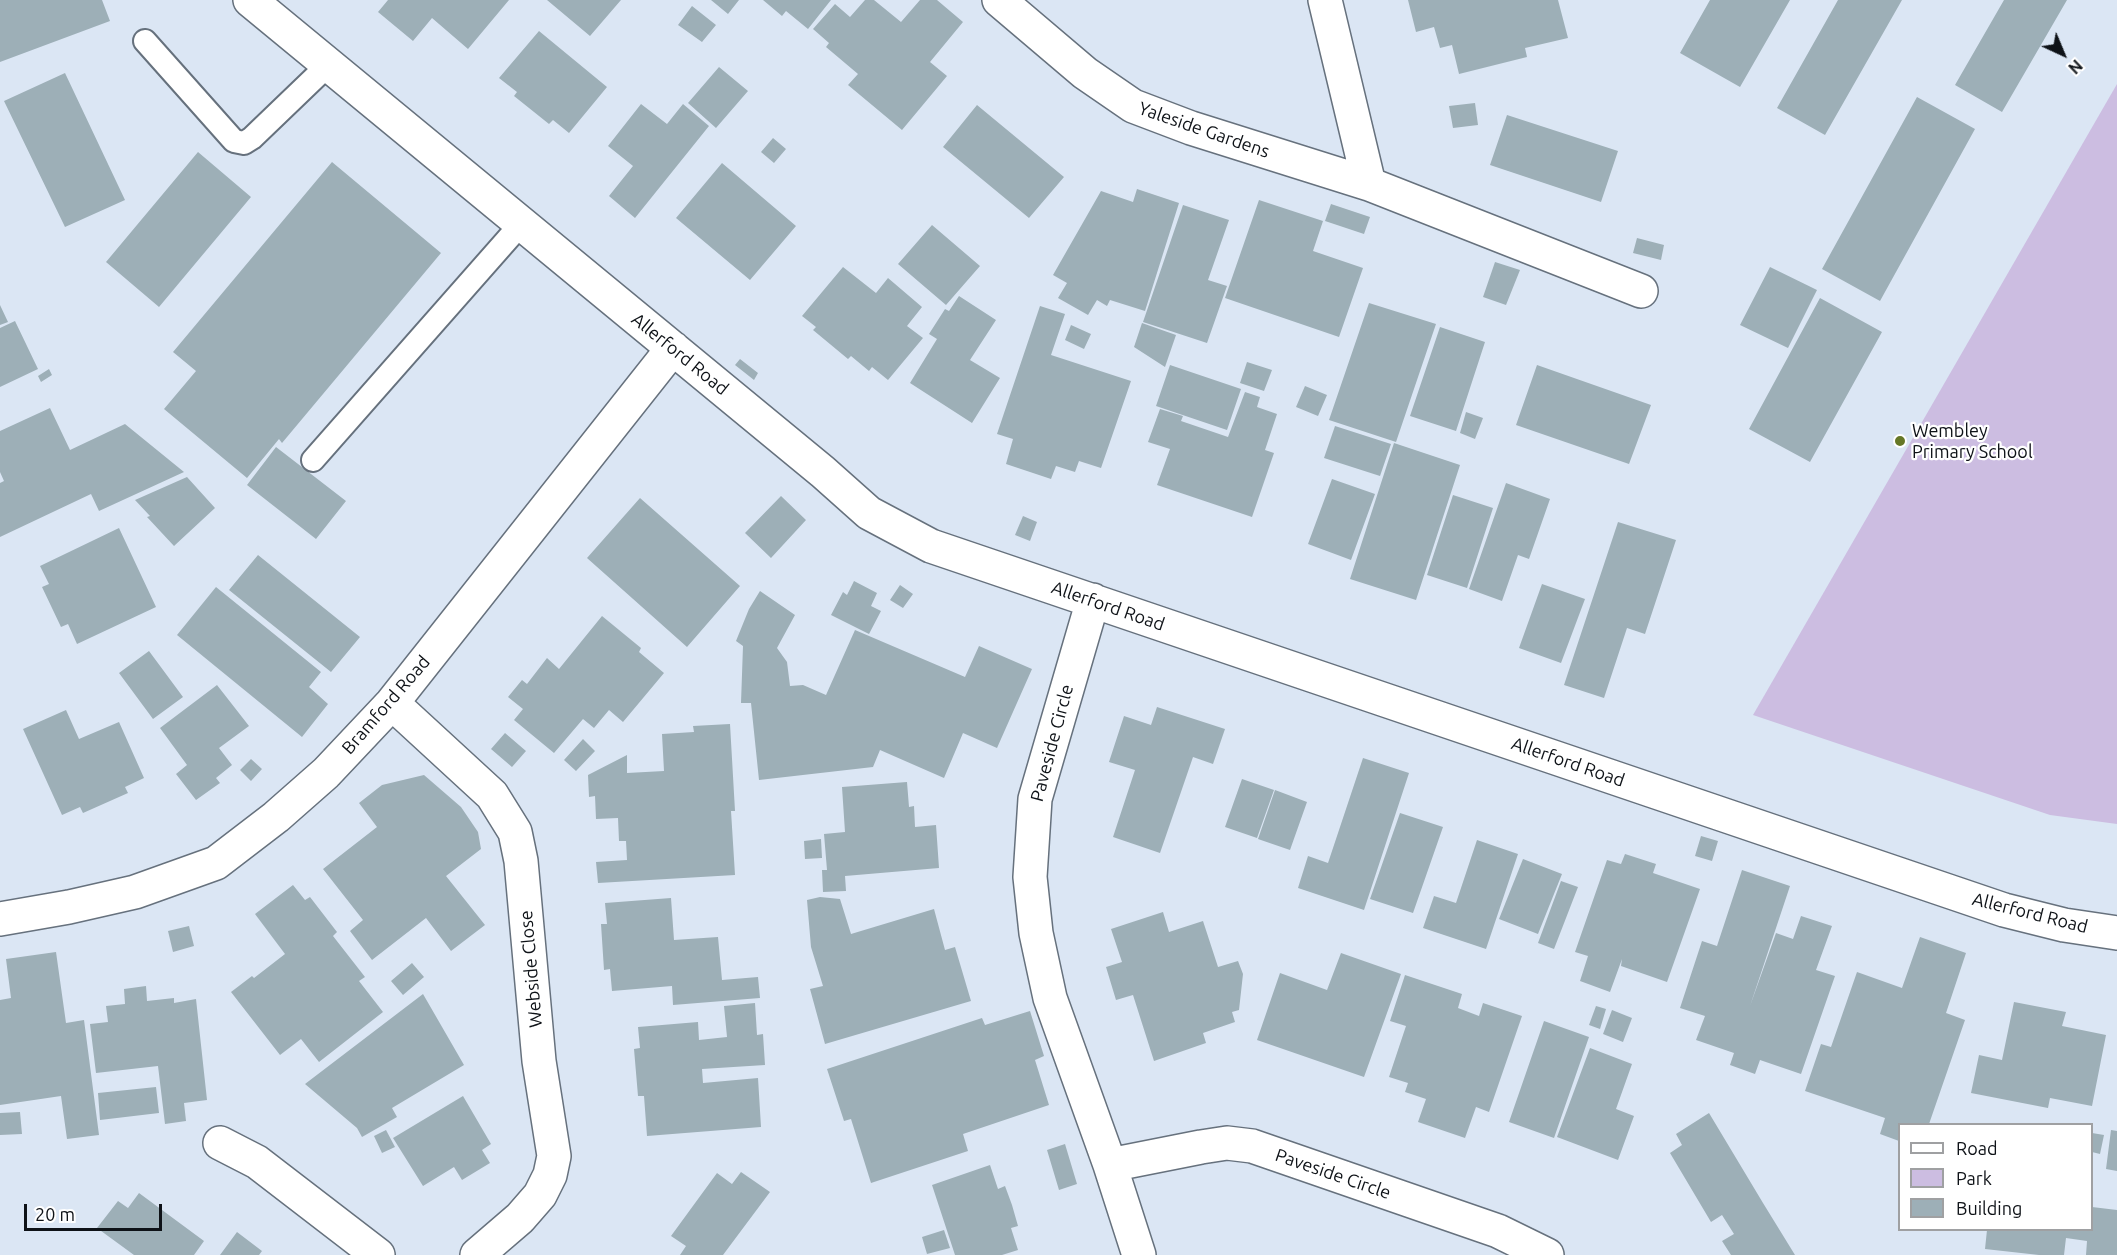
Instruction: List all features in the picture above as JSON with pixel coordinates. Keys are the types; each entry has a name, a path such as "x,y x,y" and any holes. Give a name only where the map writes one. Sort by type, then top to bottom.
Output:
{"street":[{"name":"Allerford Road","path":"250,0 823,472 869,513 931,546 2004,910 2064,926 2117,933"},
{"name":"Yaleside Gardens","path":"999,0 1085,73 1133,106 1191,128 1369,184 1641,291"},
{"path":"1325,0 1369,184"},
{"name":"Bramford Road","path":"0,919 135,892 216,863 276,817 326,773 392,703 673,348"},
{"name":"Paveside Circle","path":"1093,600 1035,799 1030,877 1036,933 1050,998 1140,1255"},
{"name":"Webside Close","path":"392,703 492,795 515,832 521,861 540,1061 554,1156 550,1175 540,1195 520,1218 477,1255"},
{"path":"220,1143 257,1162 378,1255"},
{"name":"Paveside Circle","path":"1110,1165 1227,1143 1252,1146 1498,1231 1547,1255"}],"lane":[{"path":"145,41 234,141 244,143 328,65"},
{"path":"314,460 521,224"}],"green space":[{"path":"2117,84 2117,824 2050,815 1753,715"}],"building":[{"path":"0,0 102,0 110,21 0,62"},
{"path":"388,0 509,0 468,49 432,18 413,41 378,12"},
{"path":"547,0 621,0 590,36"},
{"path":"711,0 739,0 728,14"},
{"path":"763,0 831,0 808,29 786,11 782,16"},
{"path":"865,0 874,0 901,22 920,0 937,0 963,22 930,62 947,76 902,130 848,85 858,74 826,47 829,43 813,29 835,4 850,17"},
{"path":"1408,0 1558,0 1568,38 1525,48 1527,57 1459,74 1452,45 1440,48 1434,27 1416,32"},
{"path":"1710,0 1790,0 1740,87 1680,53"},
{"path":"1838,0 1902,0 1825,135 1777,108"},
{"path":"2004,0 2067,0 2002,112 1955,85"},
{"path":"692,6 716,25 702,42 678,25"},
{"path":"539,31 607,87 569,133 553,120 549,124 514,96 517,92 499,78"},
{"path":"719,67 748,91 716,128 688,103"},
{"path":"65,73 125,200 65,227 4,101"},
{"path":"1917,97 1975,129 1880,301 1822,269"},
{"path":"1475,103 1478,125 1453,128 1449,106"},
{"path":"641,104 667,124 683,104 709,126 635,218 609,196 633,166 608,146"},
{"path":"977,105 1064,177 1029,218 943,147"},
{"path":"1507,115 1618,151 1601,202 1490,165"},
{"path":"773,138 786,149 774,163 761,152"},
{"path":"198,152 251,197 159,307 106,262"},
{"path":"332,162 441,253 282,443 279,439 247,478 164,409 196,371 173,352"},
{"path":"722,163 796,226 750,280 676,218"},
{"path":"1137,189 1179,203 1145,311 1110,300 1107,306 1097,300 1088,315 1058,298 1067,283 1053,275 1101,191 1133,202"},
{"path":"1259,200 1323,221 1313,251 1363,268 1339,337 1225,298"},
{"path":"1331,204 1370,217 1364,234 1325,221"},
{"path":"1183,205 1229,220 1208,280 1227,286 1207,343 1143,322"},
{"path":"932,225 980,266 946,305 898,264"},
{"path":"1637,238 1664,245 1661,260 1633,253"},
{"path":"1495,262 1520,270 1506,305 1483,297"},
{"path":"843,267 876,293 888,278 922,307 907,326 923,338 888,380 872,367 869,371 851,356 848,359 813,330 816,327 802,316"},
{"path":"1770,267 1817,290 1788,348 1740,325"},
{"path":"959,296 996,320 970,360 1000,378 972,423 910,383 937,339 929,334 945,309 949,311"},
{"path":"1820,298 1882,332 1810,462 1749,429"},
{"path":"1369,303 1436,324 1396,442 1329,420"},
{"path":"0,305 8,322 0,325"},
{"path":"1040,306 1065,314 1051,355 1131,381 1101,468 1079,461 1075,472 1056,466 1051,479 1006,464 1013,439 997,434"},
{"path":"15,321 38,369 0,387 0,328"},
{"path":"1142,323 1176,335 1165,367 1134,347"},
{"path":"1071,325 1091,334 1084,349 1065,340"},
{"path":"1440,327 1485,342 1456,431 1410,416"},
{"path":"740,359 758,373 754,380 735,365"},
{"path":"1247,362 1272,370 1264,391 1240,383"},
{"path":"1170,365 1241,389 1227,430 1156,406"},
{"path":"1537,365 1651,405 1629,464 1516,425"},
{"path":"49,369 52,375 41,382 38,376"},
{"path":"1305,386 1327,395 1318,416 1296,407"},
{"path":"1245,392 1260,397 1257,407 1277,414 1265,450 1274,453 1252,517 1157,485 1170,449 1148,442 1160,409 1183,416 1181,421 1228,437"},
{"path":"50,408 70,450 125,424 184,472 99,511 91,494 0,537 0,483 4,481 0,472 0,431"},
{"path":"1466,412 1483,418 1475,439 1460,433"},
{"path":"1335,426 1391,444 1380,476 1324,458"},
{"path":"1394,443 1460,465 1416,600 1350,579"},
{"path":"276,447 346,501 316,539 247,485"},
{"path":"187,477 215,508 174,546 147,517 150,516 135,500"},
{"path":"1332,479 1375,494 1351,560 1308,544"},
{"path":"1506,483 1550,499 1529,559 1518,555 1502,601 1469,589"},
{"path":"1453,495 1493,508 1467,588 1427,575"},
{"path":"781,496 806,520 771,558 745,533"},
{"path":"640,498 740,586 687,647 587,558"},
{"path":"1023,516 1037,522 1030,541 1015,535"},
{"path":"1618,522 1676,540 1645,634 1627,628 1604,698 1564,685"},
{"path":"119,528 156,607 77,644 68,624 61,627 42,587 49,584 40,566"},
{"path":"258,555 360,637 331,672 229,590"},
{"path":"854,581 877,593 871,606 881,611 869,634 831,615 843,592 847,595"},
{"path":"1542,584 1585,599 1561,663 1519,648"},
{"path":"900,585 913,594 903,608 890,600"},
{"path":"216,587 321,672 309,687 328,704 302,737 177,635"},
{"path":"760,591 795,615 777,648 787,662 790,686 803,685 826,695 855,630 965,677 979,646 1032,669 997,748 963,733 944,778 880,750 873,767 759,780 751,703 741,703 743,646 736,641 749,609"},
{"path":"602,616 641,648 639,652 664,673 623,722 609,710 594,728 583,719 554,753 514,720 523,709 508,697 522,680 527,684 547,658 559,669"},
{"path":"149,651 183,697 153,719 119,673"},
{"path":"217,685 249,726 219,748 232,765 216,778 220,783 196,800 176,774 187,765 160,728"},
{"path":"1157,707 1225,729 1213,764 1193,757 1160,853 1113,837 1135,770 1109,762 1124,716 1151,725"},
{"path":"66,710 79,739 119,722 144,778 125,787 128,793 83,813 80,807 62,815 23,729"},
{"path":"730,724 735,811 731,811 735,875 598,883 596,862 627,860 626,841 619,841 618,818 596,819 595,796 589,797 588,775 627,755 627,773 664,771 662,734 694,732 693,726"},
{"path":"505,733 526,751 512,767 491,749"},
{"path":"583,739 595,751 576,771 564,760"},
{"path":"1363,758 1409,773 1364,910 1298,888 1308,856 1328,863"},
{"path":"251,759 262,769 251,781 240,770"},
{"path":"424,775 461,807 478,832 481,849 446,876 485,925 451,951 426,918 372,960 350,931 363,920 323,869 377,827 359,803 382,785"},
{"path":"1242,779 1274,790 1257,838 1225,827"},
{"path":"907,782 909,807 914,806 915,827 936,825 939,868 845,876 846,891 823,892 822,870 827,870 824,834 845,832 842,787"},
{"path":"1275,790 1307,802 1290,850 1258,839"},
{"path":"1400,813 1443,827 1413,913 1370,899"},
{"path":"1701,836 1718,841 1712,861 1695,856"},
{"path":"821,839 822,858 805,859 804,841"},
{"path":"1477,840 1518,854 1486,949 1423,928 1434,896 1456,903"},
{"path":"1625,854 1656,864 1653,873 1700,889 1667,982 1621,966 1622,959 1610,992 1580,981 1588,956 1575,952 1607,860 1621,864"},
{"path":"1523,859 1562,874 1538,934 1499,919"},
{"path":"1742,870 1790,886 1750,1006 1776,933 1793,939 1801,916 1832,926 1816,970 1835,976 1801,1074 1760,1060 1755,1074 1730,1065 1734,1053 1696,1040 1705,1016 1680,1008 1702,941 1717,946"},
{"path":"1561,881 1578,887 1554,949 1538,943"},
{"path":"293,885 305,900 310,897 337,932 333,936 365,977 359,981 383,1012 319,1062 301,1039 280,1055 231,992 285,954 255,914"},
{"path":"820,897 840,899 851,934 934,909 945,950 955,947 971,1001 825,1044 810,989 823,986 811,947 807,900"},
{"path":"671,898 674,940 718,937 722,980 758,977 760,998 673,1005 672,986 612,991 610,969 604,970 601,924 607,924 605,903"},
{"path":"1163,912 1169,932 1203,921 1218,967 1238,961 1243,974 1239,1010 1232,1012 1235,1022 1203,1033 1206,1043 1154,1061 1133,995 1116,1000 1106,967 1122,962 1111,929"},
{"path":"189,926 194,946 173,952 168,931"},
{"path":"1920,937 1966,953 1946,1013 1965,1020 1929,1123 1898,1123 1898,1141 1880,1134 1885,1118 1805,1091 1821,1044 1831,1047 1857,972 1902,988"},
{"path":"56,952 66,1023 84,1020 99,1135 67,1139 61,1096 0,1105 0,1000 11,998 6,959"},
{"path":"1341,953 1401,974 1364,1077 1257,1040 1280,973 1327,990"},
{"path":"412,963 424,977 403,995 391,981"},
{"path":"1405,975 1462,994 1458,1008 1479,1016 1483,1003 1522,1016 1489,1112 1476,1107 1465,1138 1418,1122 1426,1099 1405,1092 1408,1083 1389,1077 1406,1026 1390,1021"},
{"path":"146,986 147,1001 174,998 174,1003 196,999 207,1100 184,1103 186,1121 165,1124 158,1066 96,1073 90,1024 108,1022 106,1006 125,1004 124,989"},
{"path":"423,994 464,1065 392,1108 397,1117 362,1137 357,1128 305,1084"},
{"path":"2014,1002 2066,1012 2062,1026 2106,1035 2092,1106 2050,1098 2048,1108 1971,1093 1979,1055 2002,1060"},
{"path":"755,1003 757,1035 763,1034 765,1065 702,1069 703,1083 758,1078 761,1127 647,1136 644,1096 638,1096 634,1049 640,1048 638,1027 698,1022 699,1040 727,1037 724,1006"},
{"path":"1596,1006 1606,1009 1600,1029 1589,1025"},
{"path":"1612,1010 1632,1018 1623,1042 1603,1034"},
{"path":"1030,1011 1044,1056 1035,1060 1049,1105 963,1134 968,1151 871,1183 851,1119 844,1121 827,1069 982,1018 985,1025"},
{"path":"1544,1021 1589,1037 1554,1138 1509,1122"},
{"path":"1590,1048 1632,1064 1616,1109 1634,1116 1618,1160 1557,1137"},
{"path":"156,1087 159,1113 100,1120 98,1093"},
{"path":"463,1096 491,1144 482,1150 490,1163 462,1180 454,1167 423,1186 393,1138"},
{"path":"20,1112 22,1134 0,1135 0,1113"},
{"path":"1709,1113 1795,1255 1731,1255 1722,1241 1734,1234 1722,1215 1711,1222 1670,1153 1682,1145 1676,1134"},
{"path":"386,1130 395,1147 382,1153 374,1136"},
{"path":"2111,1130 2117,1131 2117,1171 2106,1169"},
{"path":"2093,1133 2104,1135 2100,1154 2093,1152"},
{"path":"1065,1144 1077,1184 1059,1190 1047,1150"},
{"path":"990,1165 998,1189 1005,1186 1012,1205 1018,1226 1011,1228 1018,1250 1002,1255 955,1255 932,1185"},
{"path":"741,1172 770,1192 723,1255 680,1255 686,1246 671,1236 717,1173 732,1184"},
{"path":"139,1193 204,1241 194,1255 134,1255 97,1228 118,1201 128,1208"},
{"path":"2093,1207 2117,1210 2117,1255 2086,1255 2087,1241 2066,1238 2064,1255 2039,1255 1985,1249 1987,1231 2093,1231"},
{"path":"944,1230 950,1248 927,1254 922,1237"},
{"path":"237,1232 262,1251 259,1255 220,1255"}],"place":[{"name":"Wembley Primary School","path":"1900,441"}]}
